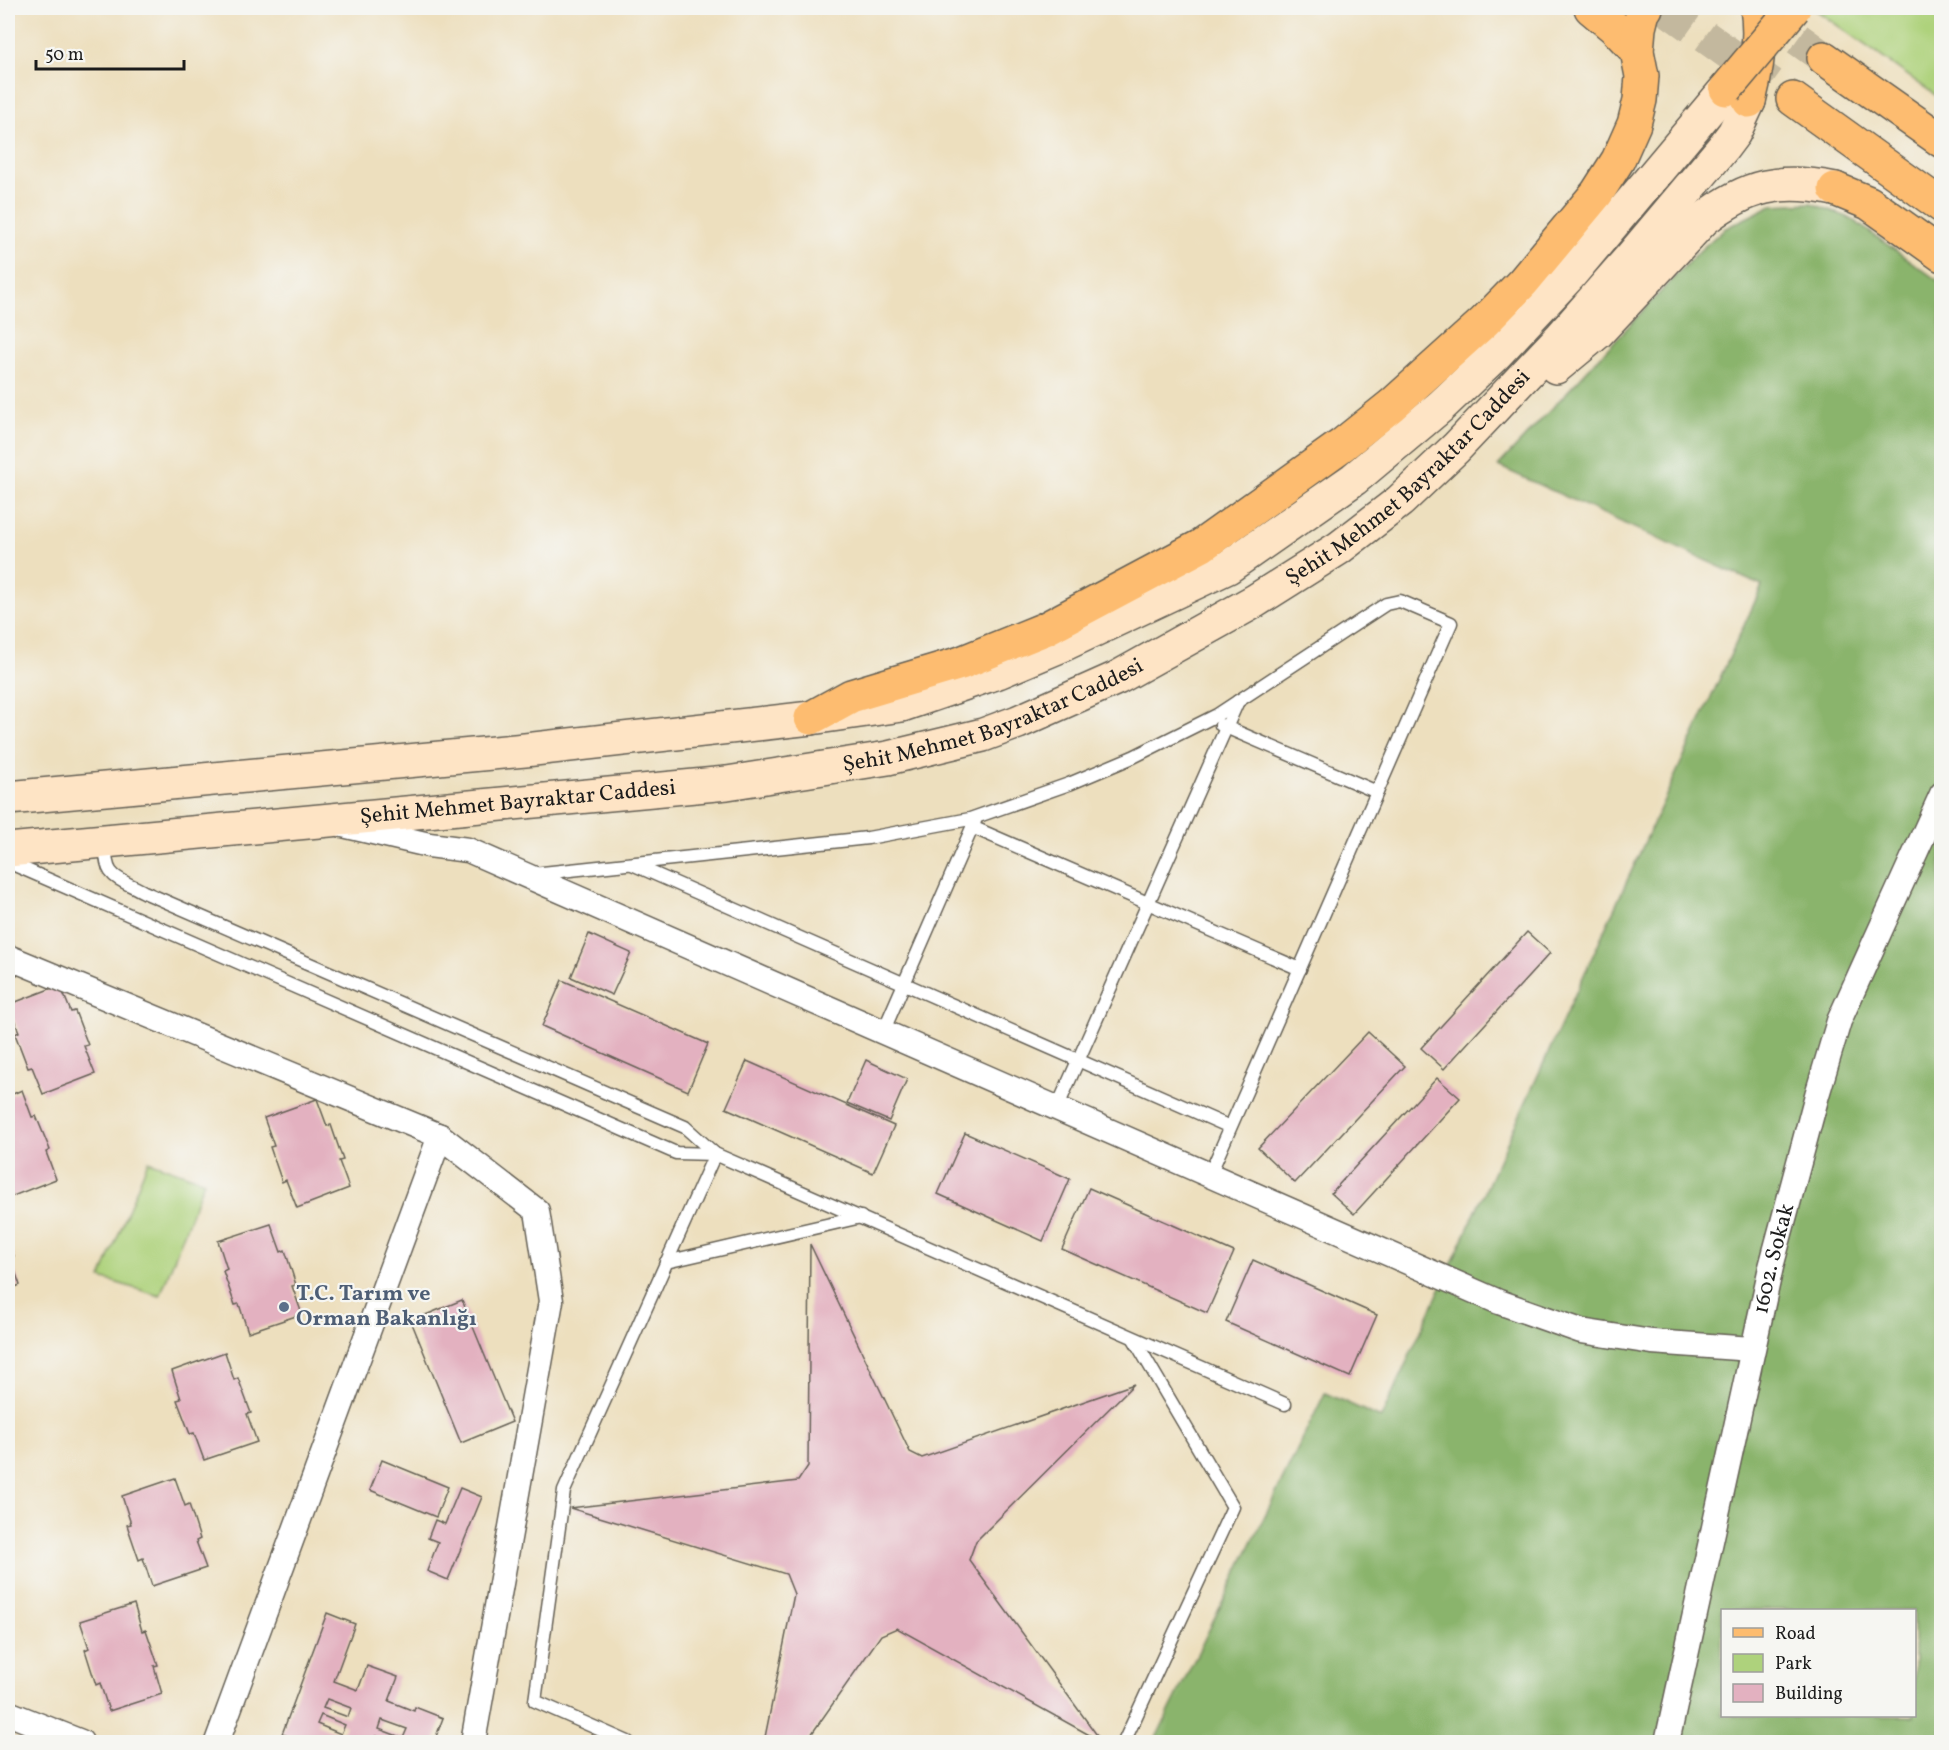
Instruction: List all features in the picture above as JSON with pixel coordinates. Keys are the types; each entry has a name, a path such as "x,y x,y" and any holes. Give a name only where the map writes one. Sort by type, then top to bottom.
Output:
{"main road":[{"path":"1591,8 1615,28 1636,51"},
{"path":"811,718 851,696 961,663 1044,630 1201,546 1342,445 1392,405 1508,298 1597,194 1618,160 1634,124 1640,100 1642,76 1636,51 1639,28 1646,8"},
{"path":"1738,95 1794,8"},
{"path":"1738,95 1758,61 1753,13"},
{"path":"1824,58 1941,141"},
{"name":"Şehit Mehmet Bayraktar Caddesi","path":"8,849 727,783 888,758 983,735 1040,714 1117,678 1264,596 1339,548 1384,515 1484,419 1624,266 1734,133 1738,95"},
{"name":"Şehit Mehmet Bayraktar Caddesi","path":"8,798 513,751 811,718 902,705 998,672 1060,646 1228,567 1354,479 1457,392 1488,362 1738,95"},
{"path":"1793,99 1941,206"},
{"path":"1484,419 1568,359 1597,333 1704,219 1720,206 1750,192 1785,183 1808,183 1835,189 1869,203 1941,255"}],"street":[{"name":"1602. Sokak","path":"1667,1743 1752,1349 1810,1118 1839,1021 1941,794"},
{"path":"321,820 429,845 468,850 1499,1302 1581,1331 1652,1342 1752,1349"},
{"path":"8,957 440,1136 537,1211 551,1301 473,1743"},
{"path":"217,1743 440,1136"},
{"path":"8,1713 81,1743"}],"lane":[{"path":"525,875 868,838 974,822 1122,762 1208,719 1386,604 1400,601 1451,623 1210,1174"},
{"path":"1057,1107 1238,701"},
{"path":"1208,719 1377,792"},
{"path":"974,822 1148,903 1300,969"},
{"path":"883,1032 974,822"},
{"path":"106,840 105,861 109,871 118,879 144,892 685,1127 715,1154 1286,1404"},
{"path":"8,862 676,1153 715,1154"},
{"path":"631,864 1230,1127"},
{"path":"628,1743 535,1701 564,1491 715,1154"},
{"path":"666,1262 861,1217"},
{"path":"1124,1743 1233,1507 1134,1339"}],"green space":[{"path":"1813,8 1941,8 1941,99"},
{"path":"1811,203 1850,218 1941,283 1941,1742 1154,1742 1325,1393 1381,1418 1762,586 1498,466 1696,254 1724,229 1772,205"},
{"path":"148,1161 204,1181 160,1296 101,1278"}],"building":[{"path":"1527,932 1550,953 1444,1069 1421,1048"},
{"path":"589,934 631,953 612,995 571,977"},
{"path":"562,980 708,1044 688,1091 542,1026"},
{"path":"60,985 71,1012 75,1011 88,1045 84,1046 95,1074 43,1094 32,1067 28,1068 15,1034 19,1032 8,1005"},
{"path":"1368,1032 1405,1066 1295,1183 1258,1148"},
{"path":"866,1060 907,1079 889,1121 847,1103"},
{"path":"747,1061 894,1126 873,1173 726,1108"},
{"path":"1437,1078 1460,1098 1354,1214 1331,1193"},
{"path":"22,1090 32,1117 36,1116 50,1150 46,1152 56,1179 8,1198 8,1096"},
{"path":"317,1099 327,1126 331,1125 343,1160 339,1161 349,1188 297,1208 286,1180 282,1182 270,1147 274,1146 264,1118"},
{"path":"965,1133 1070,1179 1043,1241 938,1194"},
{"path":"1089,1188 1234,1252 1207,1313 1062,1249"},
{"path":"271,1224 281,1252 285,1250 296,1285 292,1286 302,1314 248,1332 239,1304 235,1305 223,1271 227,1269 218,1241"},
{"path":"8,1240 14,1256 10,1257 20,1285 8,1290"},
{"path":"810,1244 910,1452 922,1458 1134,1384 976,1541 969,1560 1102,1742 897,1628 881,1635 806,1742 764,1742 794,1594 786,1574 570,1508 798,1481 808,1466"},
{"path":"1253,1260 1377,1315 1350,1377 1226,1322"},
{"path":"462,1300 512,1422 461,1443 411,1321"},
{"path":"225,1352 234,1380 238,1378 251,1413 247,1414 257,1442 204,1460 194,1433 190,1434 177,1400 181,1399 172,1371"},
{"path":"382,1460 448,1487 436,1517 370,1490"},
{"path":"175,1478 185,1506 189,1504 200,1539 196,1541 206,1568 152,1586 143,1558 139,1560 127,1525 131,1524 122,1496"},
{"path":"460,1488 482,1497 448,1580 427,1571 438,1542 428,1538 435,1520 445,1524"},
{"path":"134,1604 142,1631 146,1630 158,1665 154,1666 162,1694 109,1711 100,1683 96,1685 85,1650 89,1648 80,1621"},
{"path":"327,1613 355,1624 334,1681 358,1690 367,1666 398,1677 389,1701 414,1711 415,1707 443,1718 434,1742 393,1742 376,1736 374,1742 304,1742 282,1734","holes":["327,1699 351,1708 348,1717 323,1708","321,1715 345,1725 341,1734 317,1724","382,1720 407,1729 403,1738 379,1729"]}],"tunnel":[{"path":"1665,8 1793,99"},
{"path":"1758,10 1824,58"}],"place":[{"name":"T.C. Tarım ve Orman Bakanlığı","path":"284,1307"}]}
